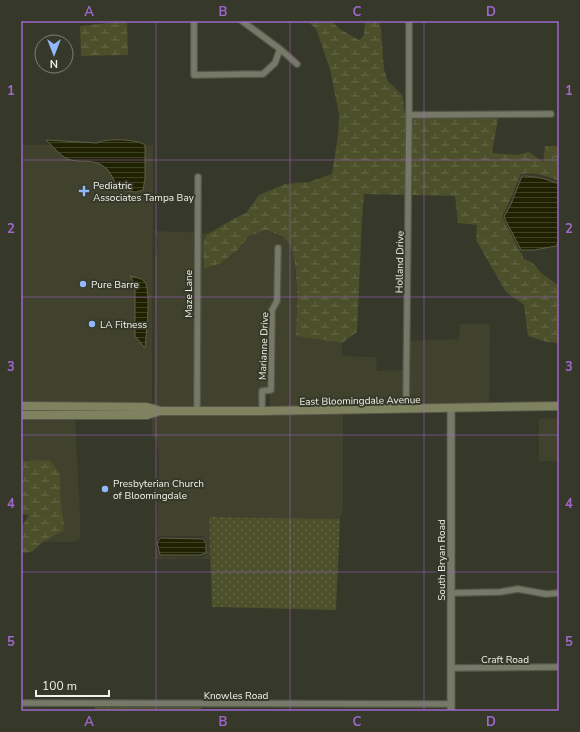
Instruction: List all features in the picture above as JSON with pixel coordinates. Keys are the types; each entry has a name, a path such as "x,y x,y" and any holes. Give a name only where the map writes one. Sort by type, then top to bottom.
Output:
{"main road":[{"name":"East Bloomingdale Avenue","path":"21,406 147,407 161,411 262,411 559,406"},
{"name":"East Bloomingdale Avenue","path":"21,415 147,415 161,411"}],"street":[{"path":"194,21 194,75 263,74 275,63 280,49"},
{"path":"242,21 280,49 297,64"},
{"name":"Holland Drive","path":"406,409 409,21"},
{"path":"409,115 551,114"},
{"name":"Maze Lane","path":"197,411 198,177"},
{"name":"Marianne Drive","path":"262,411 262,391 271,390 272,310 277,301 278,248"},
{"name":"South Bryan Road","path":"451,408 451,708"},
{"path":"451,593 500,592 518,589 546,594 559,593"},
{"name":"Craft Road","path":"451,668 559,667"},
{"name":"Knowles Road","path":"21,703 451,708"}],"shaded area":[{"path":"46,140 97,143 107,140 121,140 135,141 145,145 145,178 143,190 136,192 120,190 107,169 102,165 93,162 68,159 59,153"},
{"path":"21,145 153,145 152,402 21,402"},
{"path":"522,176 541,178 559,184 559,241 556,246 534,250 521,250 504,217"},
{"path":"266,230 287,240 294,254 296,280 296,335 342,343 342,356 376,357 377,371 404,370 404,406 344,404 343,406 264,408 264,406 270,406 270,393 273,390 274,311 279,301 281,246 276,245 268,388 262,388 259,391 259,406 199,408 195,388 194,408 163,408 152,404 154,402 155,256 157,255 158,241 155,231 210,233 206,235 203,245 204,268 218,264 238,251 249,236"},
{"path":"130,276 143,280 148,293 145,348 135,336 135,284"},
{"path":"460,324 490,324 489,405 409,406 409,341 459,339"},
{"path":"343,412 343,509 340,519 209,517 210,559 156,559 156,548 160,557 201,558 207,555 208,543 203,536 161,536 157,539 159,455 156,439 152,436 152,418 75,419 80,540 72,542 43,542 58,534 64,523 61,506 60,473 50,460 21,461 21,418 161,414"},
{"path":"559,418 559,461 539,461 539,419"},
{"path":"161,538 203,539 206,543 206,553 200,555 160,555 157,542"}],"green space":[{"path":"127,21 128,55 81,56 80,26"},
{"path":"307,21 331,21 340,29 359,40 364,35 365,21 379,21 384,70 388,81 403,96 404,110 407,110 406,195 364,194 357,332 342,343 296,336 296,271 291,247 282,237 266,230 249,236 237,251 219,264 204,268 203,245 206,235 246,213 259,195 285,184 309,182 332,174 338,136 339,114 330,69 316,29"},
{"path":"412,118 498,118 492,153 517,155 529,152 559,173 559,181 540,175 521,174 502,216 520,252 522,253 523,258 534,264 541,273 558,285 558,343 547,342 528,336 524,305 506,292 476,240 477,225 458,223 455,196 411,195"},
{"path":"545,146 559,146 559,173 543,163"},
{"path":"50,460 60,473 61,506 64,523 63,531 43,542 32,552 21,553 21,528 29,515 21,514 21,461"},
{"path":"209,517 340,519 336,610 212,607"},
{"path":"95,706 202,706 201,711 95,711"}],"place":[{"name":"Pediatric Associates Tampa Bay","path":"84,191"},
{"name":"Pure Barre","path":"83,284"},
{"name":"LA Fitness","path":"92,324"},
{"name":"Presbyterian Church of Bloomingdale","path":"105,489"}]}
